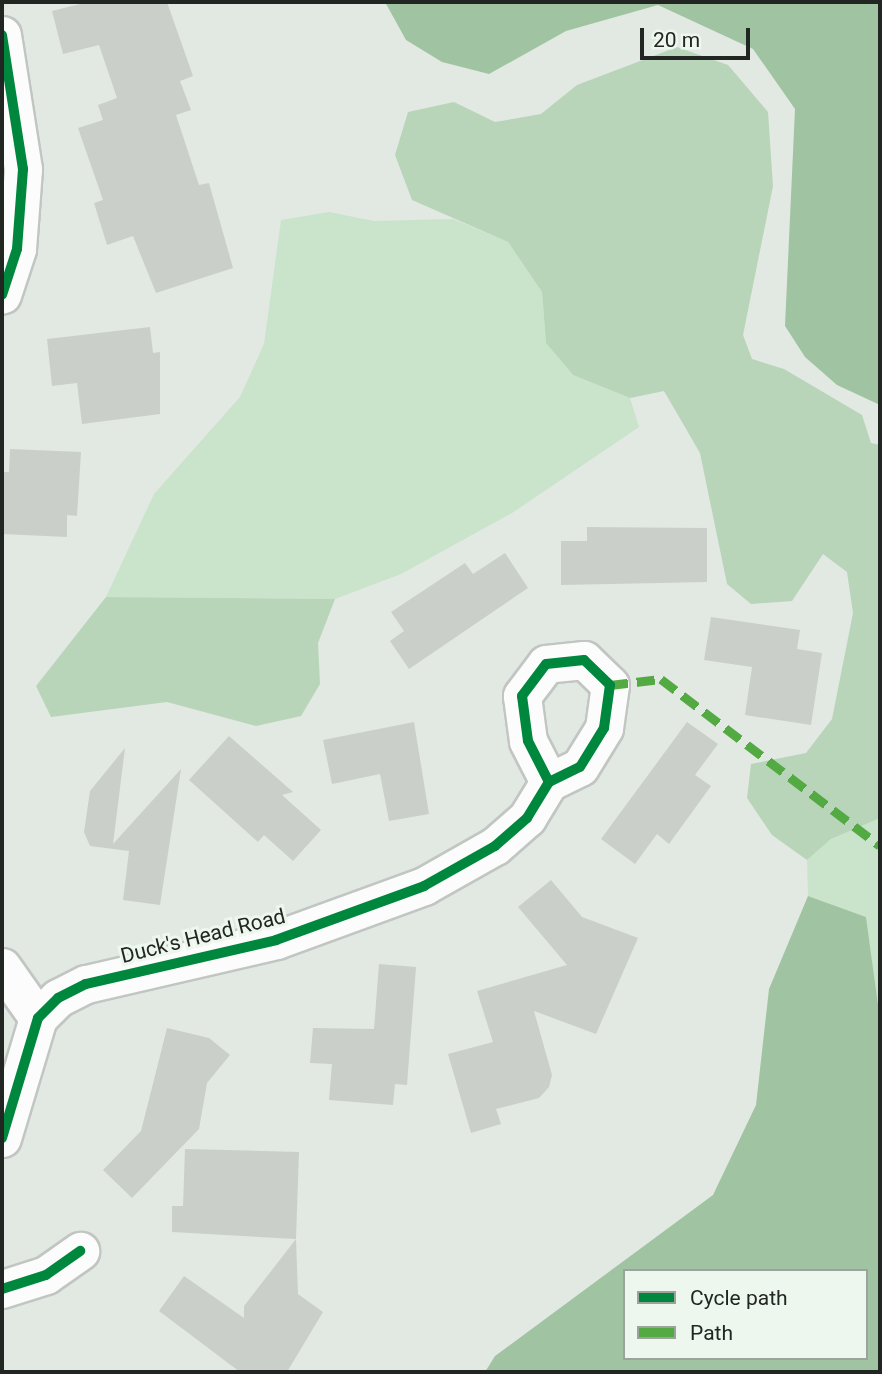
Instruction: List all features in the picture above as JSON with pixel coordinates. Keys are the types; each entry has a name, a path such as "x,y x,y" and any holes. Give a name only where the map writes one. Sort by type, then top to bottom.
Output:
{"street":[{"path":"2,35 23,169 17,248 2,295"},
{"name":"Duck's Head Road","path":"38,1018 86,984 276,940 445,876 527,818 549,782"},
{"path":"2,967 38,1018 2,1138"},
{"path":"2,1289 46,1275 80,1251"}],"shaded area":[{"path":"385,2 880,2 880,405 837,385 805,357 785,326 795,109 753,49 658,5 566,31 489,74 442,62 406,40"},
{"path":"677,47 728,65 768,112 773,186 743,335 752,359 784,369 862,415 871,443 880,445 880,818 831,839 807,860 772,835 747,798 751,764 806,753 832,719 853,613 847,572 823,554 792,601 751,604 727,584 700,453 664,391 630,398 573,375 546,343 542,292 508,242 412,200 395,155 408,112 454,102 495,122 541,114 577,85"},
{"path":"329,212 374,221 453,219 508,242 542,292 546,343 573,375 630,398 639,427 512,513 401,574 335,599 106,597 154,494 240,397 264,344 281,220"},
{"path":"106,597 335,599 318,643 320,684 301,716 256,726 167,702 51,717 36,686"},
{"path":"876,817 880,818 880,1019 866,917 808,896 807,860 831,839"},
{"path":"808,896 866,917 880,1019 880,1372 485,1372 495,1356 713,1195 756,1105 769,989"}],"building":[{"path":"88,2 167,2 193,76 180,81 191,110 176,115 199,185 209,183 233,268 156,293 133,236 107,245 94,203 103,200 78,128 103,120 98,105 117,98 99,45 63,54 52,11"},
{"path":"150,327 153,353 160,352 160,414 82,424 77,383 52,386 47,339"},
{"path":"10,449 81,452 77,516 67,515 67,537 2,534 2,472 9,472"},
{"path":"587,527 707,528 707,582 561,585 561,541 587,541"},
{"path":"505,553 528,588 409,669 390,641 404,631 391,612 465,563 473,574"},
{"path":"711,617 800,630 797,649 822,653 811,725 745,715 752,667 704,660"},
{"path":"414,722 429,814 389,821 380,774 332,784 323,740"},
{"path":"687,722 718,744 695,775 711,786 669,844 657,834 635,864 601,839"},
{"path":"229,736 293,792 282,795 321,830 293,861 264,835 258,842 189,780"},
{"path":"125,748 113,844 181,769 160,905 123,900 129,851 90,846 84,832 90,791"},
{"path":"551,880 582,917 638,938 596,1034 534,1011 552,1075 549,1087 539,1098 496,1109 501,1124 471,1133 448,1054 493,1042 477,991 567,965 518,907"},
{"path":"379,964 416,967 407,1085 395,1084 393,1105 329,1100 332,1064 310,1063 313,1028 374,1029"},
{"path":"167,1028 209,1038 230,1055 207,1083 199,1129 132,1198 103,1170 141,1131"},
{"path":"185,1149 299,1152 296,1239 172,1232 172,1206 183,1206"},
{"path":"296,1239 298,1294 323,1312 287,1372 240,1372 159,1311 184,1276 244,1318 244,1306"}],"marked path":[{"path":"610,685 661,679 880,846"}],"cycle path":[{"path":"2,35 23,169 17,249 2,295"},
{"path":"2,1138 38,1018 58,998 86,984 276,940 424,886 495,846 527,818 549,782 580,767 604,728 610,685 584,660 546,664 522,696 528,741 549,782"},
{"path":"2,1289 46,1275 80,1251"}]}
